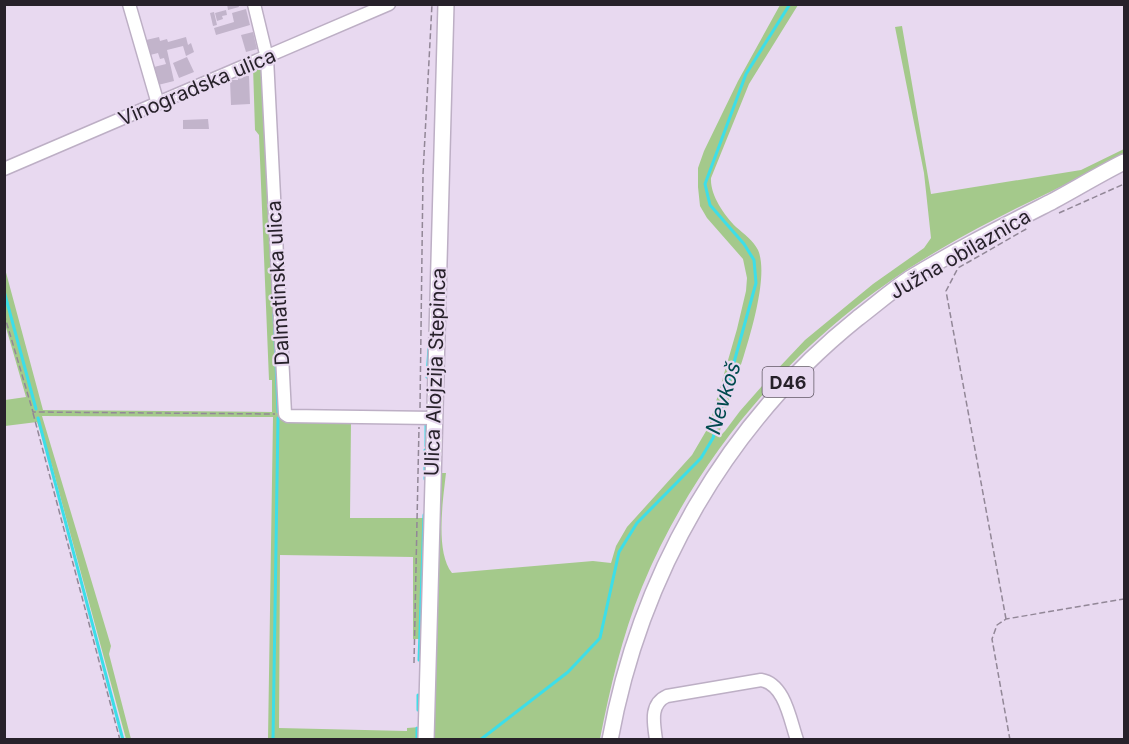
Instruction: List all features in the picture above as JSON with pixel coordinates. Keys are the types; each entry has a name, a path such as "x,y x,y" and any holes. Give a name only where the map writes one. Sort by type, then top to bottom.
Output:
{"main road":[{"name":"Ulica Alojzija Stepinca","path":"426,740 427,418 446,4"},
{"name":"Južna obilaznica","path":"610,740 630,655 664,565 707,487 743,435 773,398 831,340 908,280 980,237 1125,162"}],"street":[{"path":"129,4 158,104"},
{"name":"Dalmatinska ulica","path":"254,4 267,58 285,414"},
{"name":"Vinogradska ulica","path":"4,169 389,4"},
{"path":"285,414 288,416 427,418"},
{"path":"656,740 654,715 657,702 661,698 761,680 774,685 781,695 797,740"}],"path":[{"path":"414,663 427,418 423,174 428,118 432,4"},
{"path":"1059,213 1125,184"},
{"path":"1006,619 946,291 958,267 1028,228"},
{"path":"4,314 33,412 120,740"},
{"path":"33,412 285,414"},
{"path":"1010,740 992,639 997,625 1006,619 1125,599"}],"green space":[{"path":"780,5 798,5 749,84 711,178 713,191 719,204 731,222 756,246 761,266 756,309 743,360 722,421 720,431 722,434 805,340 873,284 924,248 931,238 924,173 895,27 902,26 931,194 1081,170 1124,149 1124,156 984,225 891,281 845,315 763,394 727,438 694,486 666,535 628,624 612,681 600,739 431,740 438,473 446,473 442,539 443,552 452,573 593,561 611,563 616,546 627,527 692,455 709,426 737,329 747,278 743,259 707,218 700,206 698,168 738,81"},
{"path":"263,63 282,419 351,422 350,518 427,518 425,639 413,639 413,557 280,555 279,728 407,731 407,728 420,727 421,739 268,739 273,417 42,416 111,646 109,654 131,739 126,739 52,466 37,422 5,426 5,400 26,397 5,324 4,265 43,410 272,412 259,135 255,130 253,66"}],"building":[{"path":"227,4 238,4 239,7 228,10"},
{"path":"246,9 250,25 216,35 214,28 234,22 232,13"},
{"path":"226,10 227,15 217,21 215,13"},
{"path":"214,12 217,25 213,26 210,13"},
{"path":"253,32 257,49 246,52 241,35"},
{"path":"159,37 160,41 167,39 168,42 186,37 188,45 191,43 194,52 186,56 183,46 167,50 174,81 158,85 154,67 166,64 164,58 160,59 158,53 150,55 146,40"},
{"path":"187,57 194,72 179,78 173,63"},
{"path":"238,76 249,76 250,104 231,105 230,80 238,80"},
{"path":"208,119 209,129 183,129 183,120"}],"waterway":[{"name":"Nevkoš","path":"480,740 568,672 600,638 619,552 637,523 701,458 713,438 756,283 754,260 744,244 710,205 705,184 746,74 790,4"},
{"path":"4,291 36,409"},
{"path":"274,314 278,412"},
{"path":"427,377 429,347"},
{"path":"38,418 123,740"},
{"path":"273,740 278,418"},
{"path":"426,423 426,446"},
{"path":"425,450 425,479"},
{"path":"419,660 424,515"},
{"path":"418,695 418,710"},
{"path":"417,728 417,740"}]}
